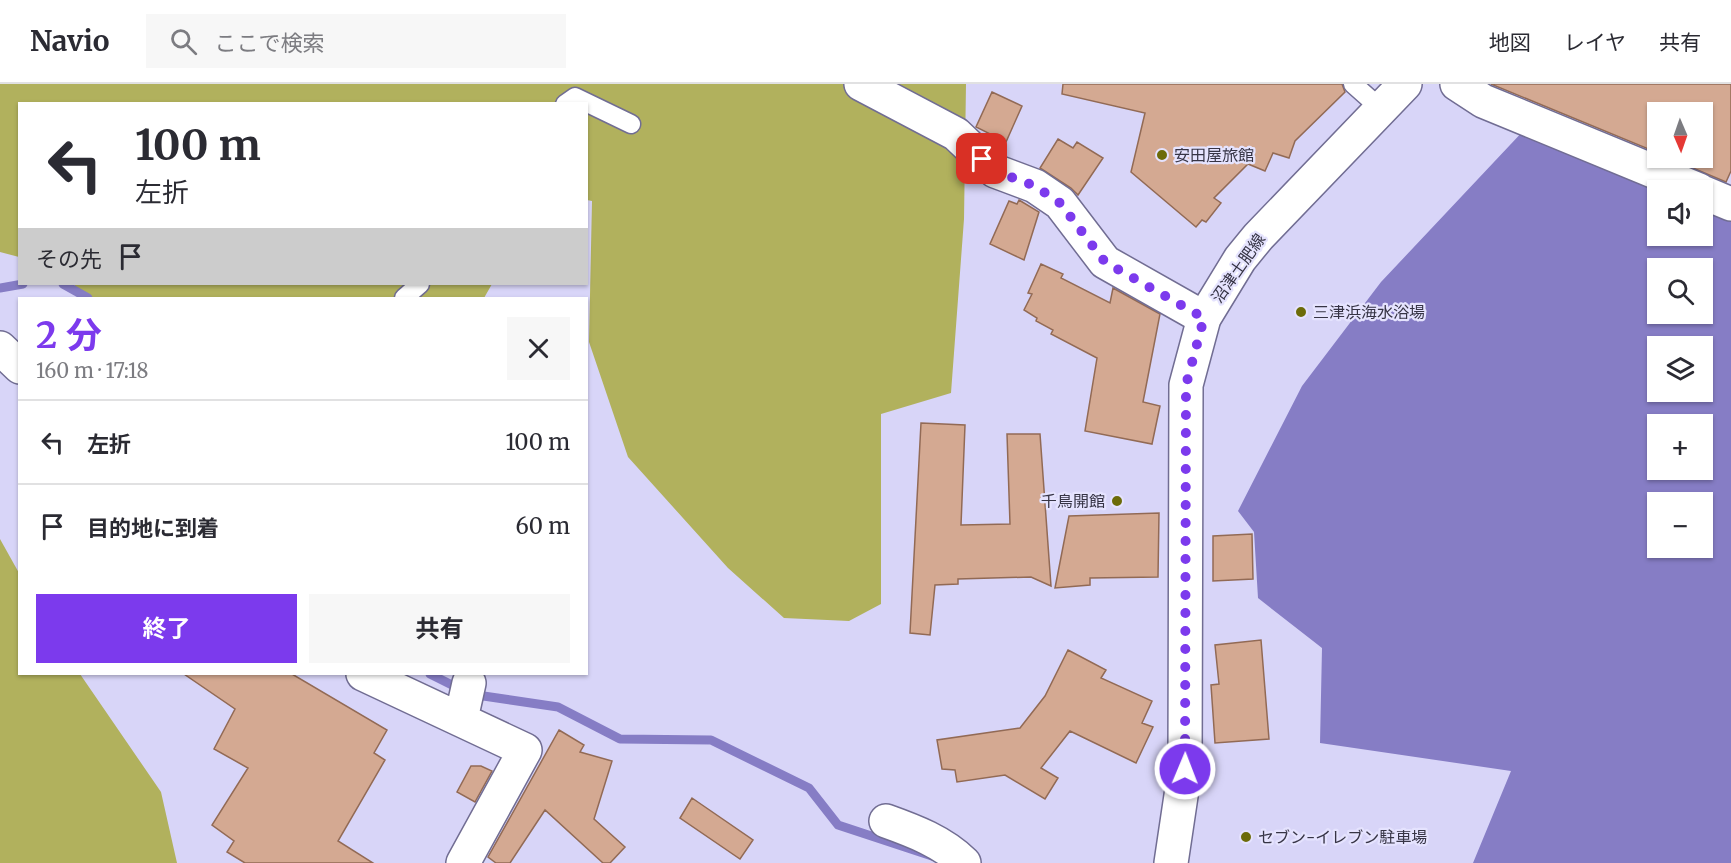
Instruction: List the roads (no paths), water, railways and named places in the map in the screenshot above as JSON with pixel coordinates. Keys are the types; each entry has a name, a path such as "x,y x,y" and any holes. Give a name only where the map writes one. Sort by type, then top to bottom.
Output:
{"street":[{"path":"861,84 956,134 995,171 1043,192 1060,203 1105,262 1204,318"},
{"name":"沼津土肥線","path":"1171,863 1185,769 1186,385 1204,318 1233,269 1258,237 1405,84"},
{"path":"1457,84 1483,101 1674,180"},
{"path":"1713,196 1731,204"},
{"path":"0,348 18,365"},
{"path":"367,675 464,705 525,750 463,863"},
{"path":"886,821 912,830 953,852 964,863"}],"lane":[{"path":"1353,84 1380,108"},
{"path":"568,102 575,97 585,102"},
{"path":"588,103 631,124"},
{"path":"405,297 419,285"}],"waterway":[{"path":"0,288 18,285"},
{"path":"65,285 86,297"},
{"path":"432,675 470,694 558,707 620,739 711,740 809,788 838,825 932,856"}],"place":[{"name":"安田屋旅館","path":"1162,155"},
{"name":"三津浜海水浴場","path":"1301,312"},
{"name":"千鳥開館","path":"1117,501"},
{"name":"セブン-イレブン駐車場","path":"1246,837"}]}
